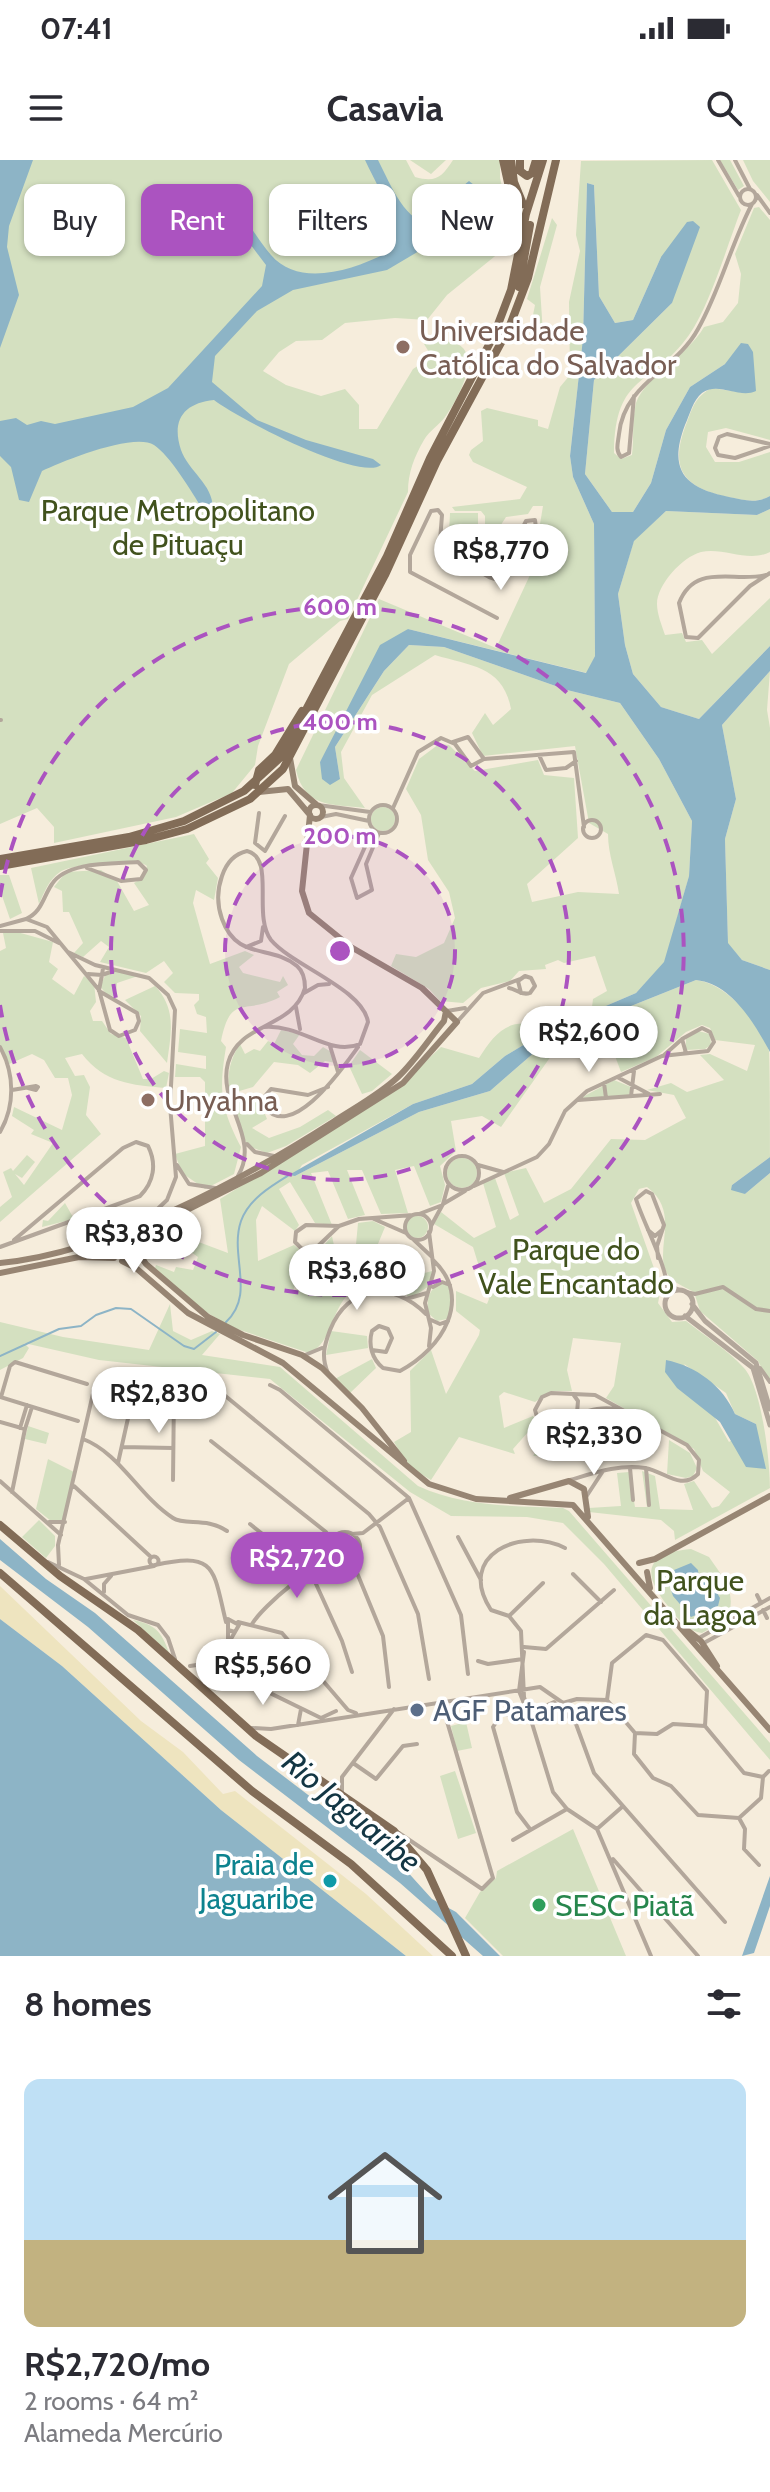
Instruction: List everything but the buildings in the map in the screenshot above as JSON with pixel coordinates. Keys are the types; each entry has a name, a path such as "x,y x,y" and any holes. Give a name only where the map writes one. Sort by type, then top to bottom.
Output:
{"main road":[{"path":"503,160 507,184"},
{"path":"498,349 521,280 526,226 525,207 514,182 511,160"},
{"path":"520,160 520,171 527,176 532,173 536,160"},
{"path":"525,207 543,160"},
{"path":"257,788 281,757 407,542 437,461 521,300 556,160"},
{"path":"534,190 535,202 540,203"},
{"path":"522,206 540,203 547,196"},
{"path":"522,233 534,221 536,242"},
{"path":"0,866 146,840 187,829 230,811 290,758 377,591 407,542 430,458 494,335 511,290 517,256"},
{"path":"234,797 275,755 300,713 311,702"},
{"path":"290,758 292,780 302,795 323,810 311,832"},
{"path":"257,788 259,770"},
{"path":"284,788 292,780"},
{"path":"0,859 157,830 257,788 284,788 293,793 310,815 321,818"},
{"path":"122,1261 131,1259 148,1230 280,1159 403,1083 457,1022 422,988 351,947 309,913 302,891 311,832 310,809 317,805"},
{"path":"0,1263 49,1255 113,1233 280,1159 386,1087 435,1033 446,1019 446,1011"},
{"path":"435,1033 437,1039 443,1039"},
{"path":"428,1040 434,1041 436,1047"},
{"path":"113,1233 130,1234 143,1262 215,1325"},
{"path":"113,1233 102,1247 114,1258"},
{"path":"0,1273 79,1257 122,1261 142,1273 182,1308 231,1332 302,1355 329,1374 368,1415 416,1474"},
{"path":"231,1332 283,1363 416,1474 455,1495 573,1505 699,1643 723,1677 770,1730"},
{"path":"283,1363 283,1356 290,1351"},
{"path":"360,1426 367,1424 368,1415"},
{"path":"499,1500 569,1481 583,1486 585,1511 594,1526"},
{"path":"560,1484 556,1495 564,1503"},
{"path":"615,1551 639,1563 655,1559 770,1496"},
{"path":"564,1503 586,1497"},
{"path":"0,1525 42,1561 138,1630 241,1724 394,1831 417,1855 435,1885 452,1932 466,1956"},
{"path":"636,1574 647,1572 655,1559"},
{"path":"636,1574 639,1563"},
{"path":"647,1572 655,1597"},
{"path":"0,1573 242,1783 351,1864 452,1956"},
{"path":"436,1940 450,1943 452,1932"}],"street":[{"path":"718,160 742,201 746,216"},
{"path":"735,160 750,189 770,213"},
{"path":"742,201 743,191 750,189"},
{"path":"634,396 629,453 621,457 617,448 621,418 634,396 696,333 756,194"},
{"path":"742,201 765,207"},
{"path":"727,434 770,445 727,459 718,455 715,448 719,437 727,434"},
{"path":"485,574 501,571 526,521 535,520 537,526 525,533 503,577 495,579 485,574 444,551 440,541 442,519 438,510 429,513 407,542 407,567 412,575 497,618"},
{"path":"768,574 750,586 698,638 686,637 679,606 682,595 701,578 710,575 746,578 768,574"},
{"path":"746,578 750,586"},
{"path":"370,812 369,821 379,833 389,832 395,826 395,801 421,748 437,739 453,742 468,737 484,759"},
{"path":"453,742 471,766 484,759 572,751 587,837"},
{"path":"543,761 552,752"},
{"path":"532,754 541,755 546,770 566,768 576,761"},
{"path":"566,768 578,775"},
{"path":"317,805 370,812 395,801"},
{"path":"384,804 393,808"},
{"path":"246,947 261,941 263,925 262,867 255,840 259,813"},
{"path":"321,818 336,814 369,821"},
{"path":"236,1178 245,1162 245,1142 227,1089 227,1067 237,1044 296,1006 305,984 299,968 233,939 224,925 218,890 223,874 235,856 247,851 268,849 285,816"},
{"path":"584,827 590,821 598,824 600,832 594,838 593,845"},
{"path":"373,829 351,878 357,898 371,893 366,864 379,833"},
{"path":"587,837 594,838"},
{"path":"583,842 587,837"},
{"path":"0,928 26,919 39,909 61,875 87,868 111,864 141,862 146,873 131,882 87,868"},
{"path":"109,875 111,864"},
{"path":"39,909 45,925 99,990 137,1013 139,1024 132,1033 114,1034 101,1009 99,990 103,968"},
{"path":"26,919 45,925"},
{"path":"16,921 16,930"},
{"path":"45,925 45,934"},
{"path":"263,925 279,947 365,1011 368,1028 338,1074 328,1087 314,1101 295,1111 274,1115 267,1110 264,1101 268,1091 275,1088 297,1095 317,1093 328,1087"},
{"path":"0,928 45,934 63,946"},
{"path":"68,952 88,963 142,974 157,982 175,1010 170,1105 176,1161 171,1193 147,1219"},
{"path":"85,972 88,963"},
{"path":"85,972 102,975 115,970"},
{"path":"457,1022 467,1007 483,993 528,977 535,986 530,993 506,987"},
{"path":"520,979 517,986 521,993"},
{"path":"303,994 318,985 331,984"},
{"path":"101,1009 114,1001"},
{"path":"296,1006 302,1031"},
{"path":"446,1011 467,1007"},
{"path":"264,1027 302,1031 330,1046 345,1049 360,1044"},
{"path":"407,1233 406,1221 416,1214 537,1157 575,1101 604,1083 662,1056 682,1039 702,1028 708,1030 713,1038 708,1051 662,1056"},
{"path":"682,1039 686,1053"},
{"path":"330,1046 338,1074"},
{"path":"0,1047 12,1090 10,1107 0,1132"},
{"path":"629,1098 635,1068"},
{"path":"616,1077 651,1095"},
{"path":"604,1083 606,1098"},
{"path":"12,1090 28,1088"},
{"path":"575,1101 660,1094"},
{"path":"295,1111 299,1104 297,1095"},
{"path":"0,1247 39,1222 123,1148 136,1142 148,1146 153,1177 140,1196 45,1232 14,1240"},
{"path":"245,1142 255,1152 280,1159"},
{"path":"412,1238 421,1239 430,1230 448,1183 446,1167 453,1157 463,1156 478,1165 505,1172"},
{"path":"176,1161 189,1184 215,1188"},
{"path":"474,1186 480,1176 478,1165"},
{"path":"448,1183 456,1189 467,1190"},
{"path":"658,1258 657,1246 664,1228 648,1191 636,1199 647,1228 658,1258 667,1282 665,1307 669,1313 685,1316 753,1368 770,1425"},
{"path":"339,1226 309,1250 299,1248 295,1242 298,1229 416,1214 428,1219 432,1259 427,1316 429,1348"},
{"path":"372,1218 407,1233 432,1259 453,1293 450,1320 429,1348 405,1369 386,1370"},
{"path":"39,1222 45,1232"},
{"path":"317,1226 323,1241"},
{"path":"647,1228 655,1236 664,1228"},
{"path":"403,1299 417,1298 442,1282 451,1286"},
{"path":"667,1282 682,1291 705,1321 759,1367 770,1382"},
{"path":"667,1297 682,1291 700,1293 723,1287 756,1309 770,1311"},
{"path":"302,1355 315,1353 324,1346 340,1310 357,1295 377,1291 403,1299 440,1324 450,1320"},
{"path":"685,1316 700,1293"},
{"path":"382,1326 392,1338 386,1352 386,1370 372,1350 372,1331 382,1326"},
{"path":"324,1346 329,1374"},
{"path":"372,1350 386,1352"},
{"path":"78,1421 0,1397 10,1366 15,1362 87,1384"},
{"path":"759,1367 770,1409"},
{"path":"59,1565 61,1535 95,1385 185,1392"},
{"path":"270,1385 280,1390 409,1498 461,1615 468,1674"},
{"path":"118,1464 135,1387"},
{"path":"173,1480 174,1391"},
{"path":"770,1391 770,1409"},
{"path":"569,1481 605,1470 630,1468 646,1468 687,1481 698,1474 700,1464 687,1445 600,1397 573,1393 547,1394 536,1405 535,1414 540,1419 550,1421 603,1406 620,1410"},
{"path":"573,1393 578,1401 577,1413"},
{"path":"218,1394 235,1404 377,1523 418,1614 429,1679"},
{"path":"12,1492 30,1406"},
{"path":"130,1409 173,1410"},
{"path":"0,1422 23,1429"},
{"path":"83,1439 105,1450 125,1475 176,1520 210,1522 227,1531"},
{"path":"211,1441 326,1532 332,1541"},
{"path":"122,1447 173,1448"},
{"path":"630,1468 633,1500"},
{"path":"646,1468 649,1505"},
{"path":"586,1497 605,1470"},
{"path":"583,1476 593,1488"},
{"path":"2,1483 14,1481"},
{"path":"2,1483 61,1535"},
{"path":"74,1486 150,1559 157,1559 155,1566"},
{"path":"69,1504 75,1498 86,1497"},
{"path":"326,1532 337,1535 363,1533 409,1498"},
{"path":"49,1522 65,1522"},
{"path":"250,1524 311,1573 342,1641 352,1672"},
{"path":"363,1533 355,1568 383,1636 389,1687"},
{"path":"352,1534 360,1546"},
{"path":"325,1562 337,1535"},
{"path":"458,1537 482,1582 491,1610 509,1616 521,1631 524,1650 522,1706 529,1713 551,1788 567,1809 597,1829 651,1956"},
{"path":"482,1582 485,1563 498,1548 517,1541 556,1544 565,1548"},
{"path":"330,1549 338,1560"},
{"path":"346,1562 356,1557"},
{"path":"140,1570 150,1559"},
{"path":"84,1579 187,1559 208,1564 217,1578 228,1630 229,1664 237,1677 321,1718 336,1711 358,1714"},
{"path":"250,1624 265,1605 325,1562 338,1560 355,1568"},
{"path":"42,1561 59,1565 84,1579 128,1615 158,1625 168,1637 177,1664"},
{"path":"470,1563 485,1563"},
{"path":"573,1574 601,1602"},
{"path":"104,1595 104,1584 111,1576"},
{"path":"509,1616 543,1583"},
{"path":"524,1650 546,1649 614,1590"},
{"path":"754,1596 768,1609 767,1618"},
{"path":"699,1643 763,1602"},
{"path":"699,1643 768,1609"},
{"path":"226,1622 232,1617 237,1627"},
{"path":"228,1630 250,1624 282,1633 348,1710 358,1714"},
{"path":"190,1666 210,1663 227,1646 237,1627"},
{"path":"607,1700 612,1663 640,1638 658,1636 707,1691 705,1726 744,1773 763,1777"},
{"path":"478,1661 488,1664 522,1659"},
{"path":"241,1724 265,1730 396,1707 522,1688 543,1688 563,1703 577,1699 607,1700 635,1733 636,1758 656,1780 671,1786 695,1813 739,1818 761,1798 763,1777 769,1771"},
{"path":"336,1711 338,1698"},
{"path":"394,1831 482,1889 492,1879 493,1870 441,1701"},
{"path":"530,1829 517,1812 493,1730 501,1715 529,1713 551,1702 576,1724 591,1770 725,1922"},
{"path":"342,1794 340,1781 396,1707"},
{"path":"298,1725 301,1709"},
{"path":"383,1710 388,1717"},
{"path":"635,1733 657,1734 673,1724 705,1726"},
{"path":"353,1763 376,1779 403,1746 417,1744"},
{"path":"597,1829 623,1806"},
{"path":"513,1840 567,1809"},
{"path":"739,1818 745,1829 744,1849 759,1865"},
{"path":"609,1855 698,1956"}],"green space":[{"name":"Parque Metropolitano de Pituaçu","path":"0,160 406,160 415,177 433,179 442,174 453,160 500,160 501,184 412,184 412,256 495,256 447,295 427,320 395,318 345,323 322,340 296,341 279,352 263,371 286,385 321,396 345,389 359,405 359,429 377,429 413,369 432,357 424,344 445,341 458,344 466,352 468,362 454,403 417,453 410,472 408,492 348,619 340,621 289,664 258,746 255,765 232,793 176,817 54,843 54,827 37,808 0,824"},
{"path":"410,160 446,160 431,174"},
{"name":"Parque do Vale Encantado","path":"712,160 741,210 697,322 675,352 628,394 621,408 614,453 621,459 632,455 635,409 641,393 704,327 723,322 738,303 741,274 735,254 754,208 759,207 770,220 770,440 726,428 708,432 706,447 715,462 739,462 770,452 770,496 749,501 712,493 690,481 683,473 679,451 691,411 699,398 712,388 745,393 725,364 690,387 666,430 651,483 633,512 612,512 585,474 594,380 672,303 661,257 633,320 615,323 599,296 594,185 587,183 583,338 570,456 573,477 594,524 595,656 587,673 408,629 320,762 340,779 335,747 384,671 409,645 444,647 567,690 620,703 659,759 692,821 689,876 665,962 636,993 545,1032 505,1056 472,1084 413,1104 302,1165 295,1176 419,1112 490,1091 551,1038 696,980 730,996 750,1016 769,1051 770,1157 732,1185 745,1194 770,1173 770,1384 758,1361 700,1311 694,1292 668,1274 663,1251 664,1211 658,1199 647,1187 639,1189 631,1203 661,1288 658,1303 672,1322 686,1321 731,1355 750,1378 764,1425 770,1488 675,1540 674,1531 661,1520 589,1512 589,1508 621,1506 617,1473 629,1472 635,1507 647,1507 642,1471 655,1476 660,1509 693,1510 684,1484 694,1481 712,1508 719,1506 730,1492 703,1471 694,1449 606,1398 614,1386 621,1343 573,1338 567,1370 572,1391 551,1391 535,1402 504,1392 499,1396 504,1428 533,1416 537,1422 513,1449 515,1454 459,1437 431,1480 408,1466 394,1442 411,1432 410,1371 431,1350 446,1394 479,1335 480,1330 456,1311 456,1291 487,1304 489,1299 473,1247 434,1224 441,1212 474,1238 496,1227 483,1183 495,1178 510,1220 519,1215 504,1173 526,1168 544,1203 571,1189 611,1139 645,1140 686,1118 674,1095 647,1090 671,1083 687,1092 724,1080 700,1055 710,1054 747,1071 755,1045 715,1040 710,1028 702,1025 686,1032 656,1057 621,1072 609,1040 576,1053 556,1049 501,1127 482,1116 451,1121 456,1151 440,1166 445,1185 441,1202 430,1206 414,1166 395,1170 408,1213 381,1214 362,1170 347,1170 365,1215 348,1219 328,1171 311,1173 332,1225 315,1223 290,1182 279,1189 299,1225 295,1231 262,1206 256,1220 258,1261 294,1245 305,1254 293,1291 322,1294 325,1244 332,1236 339,1269 350,1293 343,1300 323,1342 309,1353 231,1327 193,1304 155,1268 156,1265 174,1272 176,1267 193,1270 198,1257 191,1252 196,1241 228,1253 220,1199 392,1093 441,1047 479,1058 496,1035 510,1026 538,1026 547,1017 575,1011 574,1007 592,1007 593,999 607,991 595,956 564,963 558,960 545,965 546,969 519,971 510,981 481,988 463,1003 440,1001 429,989 391,966 396,954 416,957 444,943 455,918 449,892 428,860 421,815 406,789 419,759 439,744 449,745 475,771 538,760 544,775 574,778 578,838 527,884 532,902 578,892 619,894 608,834 589,823 575,746 483,756 472,733 485,713 493,725 511,709 501,684 493,676 473,666 435,655 372,695 341,752 344,778 365,808 331,804 313,798 300,782 296,770 379,599 496,648 549,534 548,526 540,524 543,506 533,506 528,514 506,517 488,545 485,543 485,516 481,511 455,511 452,507 520,499 527,487 473,462 469,455 483,441 481,411 487,408 538,420 538,426 548,429 560,387 570,375 569,302 580,251 576,235 581,161","holes":["684,1364 726,1393 735,1414 756,1424 729,1442"]},
{"path":"720,160 730,160 744,186 738,190"},
{"path":"743,160 770,160 770,202 753,181"},
{"path":"552,218 557,225 540,287 543,334 540,337 532,320 535,305 527,299"},
{"path":"770,509 770,552 753,556 710,551 694,555 666,581 657,604 665,635 682,633 686,642 702,640 712,654 770,598 770,646 699,719 661,707 633,674 625,645 618,594 634,540 666,511 757,515"},
{"path":"450,513 478,513 478,534 449,533"},
{"path":"770,671 767,710 770,728 770,970 742,960 728,944 725,839 736,799 722,725"},
{"path":"383,807 392,810 395,819 392,828 383,831 374,828 371,819 374,810"},
{"path":"194,834 209,859 206,863 218,878 214,900 196,890 193,903 210,964 245,951 254,955 239,967 243,973 280,982 283,976 288,985 277,992 280,997 241,1008 229,1016 221,1041 226,1047 223,1098 241,1147 234,1174 205,1189 182,1173 175,1154 205,1146 205,1082 200,1077 175,1077 176,1064 206,1069 206,1056 178,1052 180,1029 207,1033 206,1017 197,1014 194,1005 199,1000 199,994 175,993 164,982 173,973 164,961 146,973 100,962 109,947 101,941 83,957 74,953 83,943 69,912 63,912 62,891 54,887 66,872 101,870 117,881 134,911 149,905 134,883 143,878 147,866 118,862 67,869 53,878 39,904 31,868"},
{"path":"0,875 9,875 22,913 10,919 0,890"},
{"path":"17,932 53,942 49,962 58,969 52,979 74,995 84,976 94,983 96,1002 90,1011 93,1021 102,1021 111,1034 126,1038 143,1079 151,1079 164,1071 169,1073 166,1088 141,1086 109,1077 82,1054 65,1058 75,1076 84,1075 90,1087 86,1115 101,1134 0,1222 0,1207 12,1197 3,1172 11,1168 13,1171 27,1155 35,1162 22,1178 15,1174 24,1185 53,1143 31,1134 34,1130 12,1116 14,1107 62,1130 72,1095 68,1078 55,1078 44,1060 32,1054 9,1064 0,1045 0,951 6,948 3,933"},
{"path":"114,971 138,976 117,983 116,997 106,994 100,986 106,974"},
{"path":"155,986 170,1013 167,1063 140,1031 141,1016 125,1000"},
{"path":"281,1030 300,1034 293,1044 302,1055 314,1056 323,1047 333,1053 336,1063 325,1061 310,1073 298,1065 274,1062 253,1087 236,1092 241,1104 260,1102 267,1119 252,1128 269,1138 300,1127 328,1110 336,1116 286,1146 267,1153 248,1146 232,1108 228,1082 233,1056 240,1044 245,1054 254,1049 260,1051 268,1041 274,1044"},
{"path":"698,1031 710,1034 711,1045 705,1049 686,1050 686,1038"},
{"path":"360,1050 392,1074 372,1091 362,1094 349,1066"},
{"path":"614,1080 631,1087 629,1095 579,1099"},
{"path":"462,1158 473,1162 477,1173 473,1184 462,1188 451,1184 447,1173 451,1162"},
{"path":"65,1203 74,1219 42,1227 43,1220 48,1221"},
{"path":"417,1216 425,1219 428,1227 425,1235 417,1238 409,1235 406,1227 409,1219"},
{"path":"373,1221 385,1227 368,1268 377,1269 389,1292 373,1287 367,1269 354,1266 358,1223"},
{"path":"432,1271 429,1286 416,1295 407,1296 405,1284 410,1277"},
{"path":"441,1283 449,1286 452,1304 447,1319 437,1321 429,1314 428,1300 433,1289"},
{"path":"170,1304 173,1331 191,1340 212,1331 220,1334 202,1355 280,1367 418,1486 471,1502 563,1508 569,1511 770,1743 770,1760 604,1564 563,1523 527,1517 451,1516 410,1492 270,1379 99,1360 24,1343 29,1348 23,1358 0,1370 0,1322 63,1337 149,1350"},
{"path":"331,1331 367,1336 368,1348 326,1355"},
{"path":"372,1359 376,1368 349,1394 333,1380"},
{"path":"584,1415 582,1441 557,1454 533,1456 552,1426"},
{"path":"28,1426 49,1433 46,1444 25,1439"},
{"path":"669,1440 690,1453 697,1468 693,1476 686,1478 667,1474"},
{"path":"48,1459 74,1472 63,1521 51,1521 36,1509"},
{"path":"39,1520 55,1536 55,1546 46,1558 22,1537"},
{"name":"Parque da Lagoa","path":"691,1549 709,1557 730,1593 727,1619 702,1633 687,1627 675,1615 660,1595 651,1575 656,1560 675,1551"},
{"path":"133,1620 156,1630 169,1653"},
{"path":"466,1722 472,1748 457,1751 451,1726"},
{"path":"455,1771 476,1833 458,1839 440,1776"},
{"name":"SESC Piatã","path":"573,1829 626,1956 503,1956 465,1918 480,1892 496,1878 497,1871"}],"sand":[{"path":"0,1586 141,1721 183,1752 223,1794 235,1791 366,1894 433,1956 406,1956 221,1810 62,1666 0,1619"}],"water":[{"path":"0,160 33,160 9,226 7,247 19,295 0,348"},
{"path":"365,160 378,160 390,184 377,184"},
{"path":"587,183 594,185 599,296 615,323 633,320 661,257 687,222 693,221 700,227 672,303 594,380 585,474 612,512 633,512 651,483 666,430 690,387 725,364 741,343 748,344 753,352 756,391 743,393 715,389 702,393 685,425 678,454 684,474 701,488 750,501 770,496 770,509 757,515 666,511 634,541 618,594 625,645 633,674 661,707 699,719 770,646 770,671 722,725 736,799 725,839 728,943 742,960 770,970 770,1052 749,1018 731,997 709,983 696,980 551,1038 490,1091 419,1112 295,1176 289,1175 413,1104 472,1084 505,1056 545,1032 636,993 664,962 689,876 692,821 659,759 620,703 567,690 444,647 409,645 384,671 335,747 340,779 330,785 322,779 320,762 380,645 408,629 586,673 595,656 594,524 573,477 570,456 583,338"},
{"path":"396,195 412,215 412,255 387,270 293,290 257,311 215,356 212,382 257,420 306,440 373,459 381,465 369,468 325,457 271,433 214,400 188,409 182,415 178,430 185,458 211,496 212,515 206,515 161,450 144,442 98,449 42,471 29,502 19,500 11,467 0,456 0,421 16,418 27,425 41,421 55,424 133,407 168,388 262,286 266,265 253,248 253,230 269,256 297,271 328,273 379,256 396,256"},
{"path":"770,1157 770,1173 745,1194 731,1190 732,1185"},
{"path":"666,1360 698,1372 716,1386 735,1414 756,1424 766,1469 746,1467 720,1422 677,1388 665,1372"},
{"path":"0,1539 46,1579 95,1613 257,1756 404,1868 432,1899 456,1912 500,1956 483,1956 400,1883 239,1760 88,1627 0,1560"},
{"path":"691,1563 698,1570 699,1580 713,1586 720,1598 718,1606 691,1617 673,1596 668,1581 674,1570"},
{"path":"0,1619 62,1666 221,1810 406,1956 0,1956"},
{"path":"770,1876 770,1906 754,1953 742,1956"}],"waterway":[{"path":"226,1322 235,1311 241,1287 238,1248 241,1221 255,1200 289,1175"},
{"path":"0,1356 59,1329 81,1326 96,1315 116,1308 131,1309 184,1346 194,1349 216,1332"}],"place":[{"name":"Universidade Católica do Salvador","path":"403,347"},
{"name":"Unyahna","path":"148,1100"},
{"name":"AGF Patamares","path":"417,1710"},
{"name":"Praia de Jaguaribe","path":"330,1881"},
{"name":"SESC Piatã","path":"539,1905"}],"water label":[{"name":"Rio Jaguaribe","path":"352,1811"}]}
